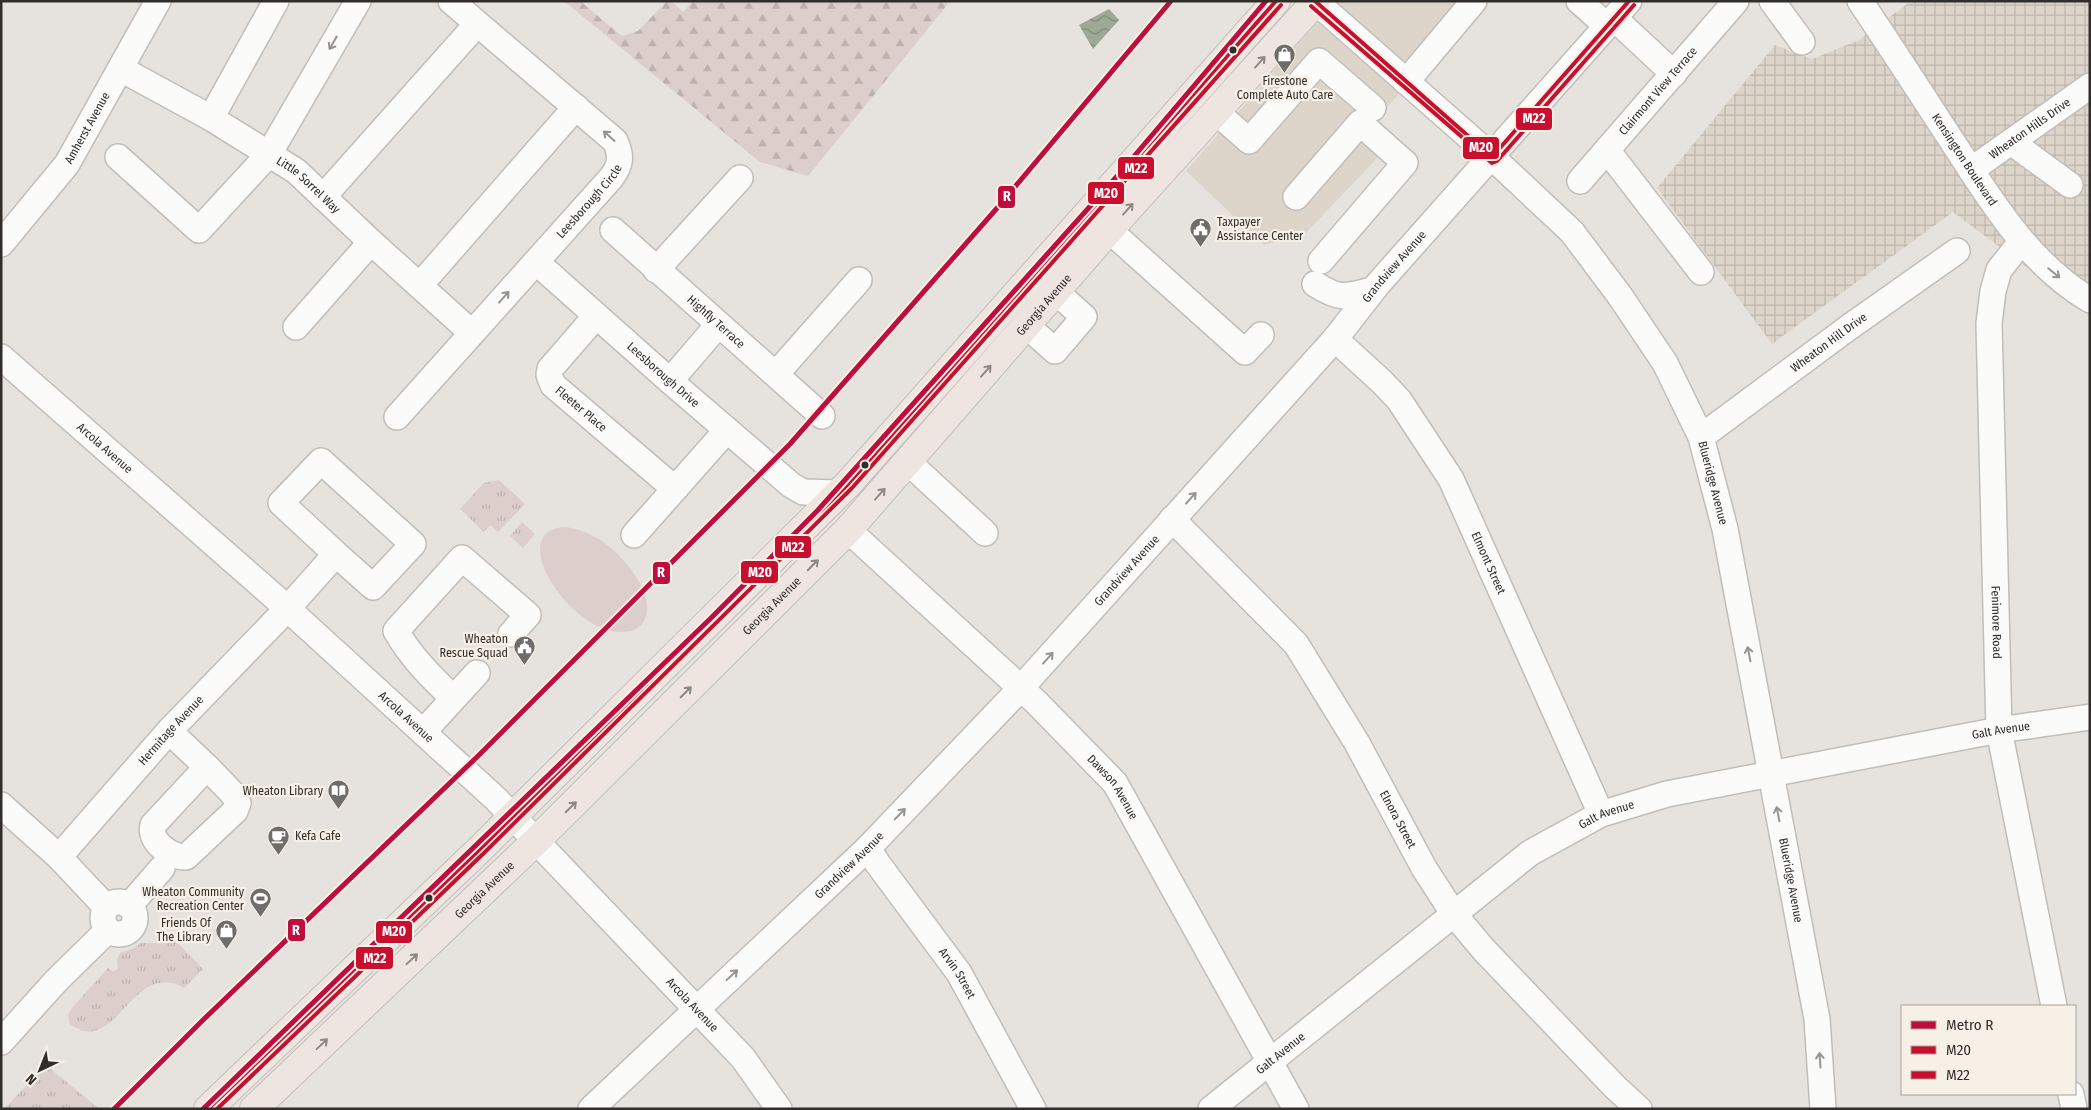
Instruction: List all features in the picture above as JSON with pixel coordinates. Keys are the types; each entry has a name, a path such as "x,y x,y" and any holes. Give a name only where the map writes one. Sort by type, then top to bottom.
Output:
{"main road":[{"path":"208,1109 513,816 847,484 1276,1"},
{"name":"Georgia Avenue","path":"254,1109 536,841 848,530 1109,230 1316,1"},
{"path":"802,530 825,527 848,530 847,484"}],"street":[{"name":"Amherst Avenue","path":"1,244 67,164 158,1"},
{"path":"211,118 276,1"},
{"path":"118,157 199,230 269,154 358,1"},
{"name":"Leesborough Circle","path":"397,417 611,178 619,168 621,160 621,152 615,141 451,1"},
{"name":"Blueridge Avenue","path":"1316,1 1403,80 1492,156 1572,232 1620,296 1665,363 1702,437 1725,529 1818,1019 1823,1109"},
{"path":"1296,197 1367,116 1403,80 1474,1"},
{"path":"1579,1 1617,15 1674,74"},
{"name":"Clairmont View Terrace","path":"1580,181 1736,1"},
{"path":"1772,1 1802,42"},
{"name":"Kensington Boulevard","path":"1860,1 1971,170 2021,242 2041,262 2090,300"},
{"name":"Grandview Avenue","path":"591,1109 868,848 1021,688 1335,339 1372,290 1617,15"},
{"path":"323,197 477,24"},
{"path":"1215,111 1249,142 1319,61 1406,163 1318,273 1332,295 1349,296 1372,290"},
{"name":"Little Sorrel Way","path":"121,69 211,118 296,171 472,333"},
{"name":"Wheaton Hills Drive","path":"1971,170 2090,86"},
{"path":"420,285 576,107"},
{"path":"2011,142 2070,184"},
{"path":"1607,150 1701,272"},
{"path":"656,270 740,178"},
{"name":"Highfly Terrace","path":"613,230 822,416"},
{"path":"1109,230 1245,352 1261,335"},
{"path":"296,327 371,242"},
{"name":"Fenimore Road","path":"2021,242 1999,270 1993,291 1990,323 1999,730 2054,1005"},
{"name":"Wheaton Hill Drive","path":"1702,437 1848,328 1957,251"},
{"name":"Leesborough Drive","path":"536,262 791,485 803,492 847,484"},
{"path":"776,374 859,280"},
{"path":"1026,325 1054,351 1084,316 1056,292"},
{"name":"Fleeter Place","path":"596,316 550,370 549,375 553,384 675,489"},
{"path":"670,381 718,325"},
{"name":"Elmont Street","path":"1335,339 1400,400 1451,479 1601,814"},
{"name":"Arcola Avenue","path":"1,357 287,609 513,816 743,1058 779,1109"},
{"path":"634,534 727,430"},
{"path":"321,461 413,544 372,587 336,554 281,503 321,461"},
{"path":"908,462 986,533"},
{"path":"791,485 802,530"},
{"name":"Elnora Street","path":"1172,519 1296,644 1357,743 1424,868 1454,913 1484,950 1615,1087 1639,1109"},
{"name":"Dawson Avenue","path":"848,530 1021,688 1115,783 1296,1109"},
{"name":"Hermitage Avenue","path":"59,856 169,731 287,609 336,554"},
{"path":"453,698 405,648 396,631 462,558 528,615 511,634"},
{"path":"423,732 477,673"},
{"name":"Galt Avenue","path":"1211,1109 1530,853 1601,814 1666,794 1999,730 2090,716"},
{"path":"169,731 207,767"},
{"path":"1,805 59,856 114,914"},
{"name":"Arvin Street","path":"868,848 959,973 1032,1109"},
{"path":"1,1042 114,914 162,868"},
{"path":"2071,1095 2074,1109"}],"shaded area":[{"path":"1336,1 1480,1 1365,133 1384,151 1303,236 1264,245 1186,171"},
{"path":"1911,1 2090,1 2090,305 2076,304 1953,212 1772,344 1657,188 1775,45 1812,59 1859,40"}],"green space":[{"path":"564,1 580,1 622,36 638,31 667,1 671,1 683,12 693,1 946,1 948,4 808,176 760,162"},
{"path":"499,480 525,504 498,532 490,525 484,532 460,509 484,483"},
{"path":"522,522 535,534 523,548 510,536"},
{"path":"566,527 585,532 602,541 630,568 644,594 647,606 645,618 638,628 617,632 594,624 573,609 556,589 544,567 540,548 547,533"},
{"path":"171,936 203,969 184,988 168,982 154,984 141,992 109,1023 97,1030 84,1031 70,1024 68,1015 72,1008 108,968 113,972 118,969 117,960 120,953 134,948 141,943 159,943"},
{"path":"46,1065 97,1107 95,1109 4,1109"}],"water":[{"path":"1109,9 1119,20 1093,49 1079,25"}],"metro line":[{"name":"R","path":"114,1109 202,1021 479,755 790,444 998,207 1171,1"},
{"name":"R","path":"203,1109 711,618 818,510 1119,174 1266,1"}],"transit line":[{"name":"M20","path":"208,1109 480,849 848,484 1276,1"},
{"name":"M20","path":"1315,1 1492,157 1629,1"},
{"name":"M22","path":"217,1109 484,853 852,488 1281,5"},
{"name":"M22","path":"1311,6 1492,163 1497,161 1634,5"}],"place":[{"name":"Firestone Complete Auto Care","path":"1285,73"},
{"name":"Taxpayer Assistance Center","path":"1201,248"},
{"name":"Wheaton Rescue Squad","path":"524,665"},
{"name":"Wheaton Library","path":"339,810"},
{"name":"Kefa Cafe","path":"279,855"},
{"name":"Wheaton Community Recreation Center","path":"260,918"},
{"name":"Friends Of The Library","path":"227,949"}]}
